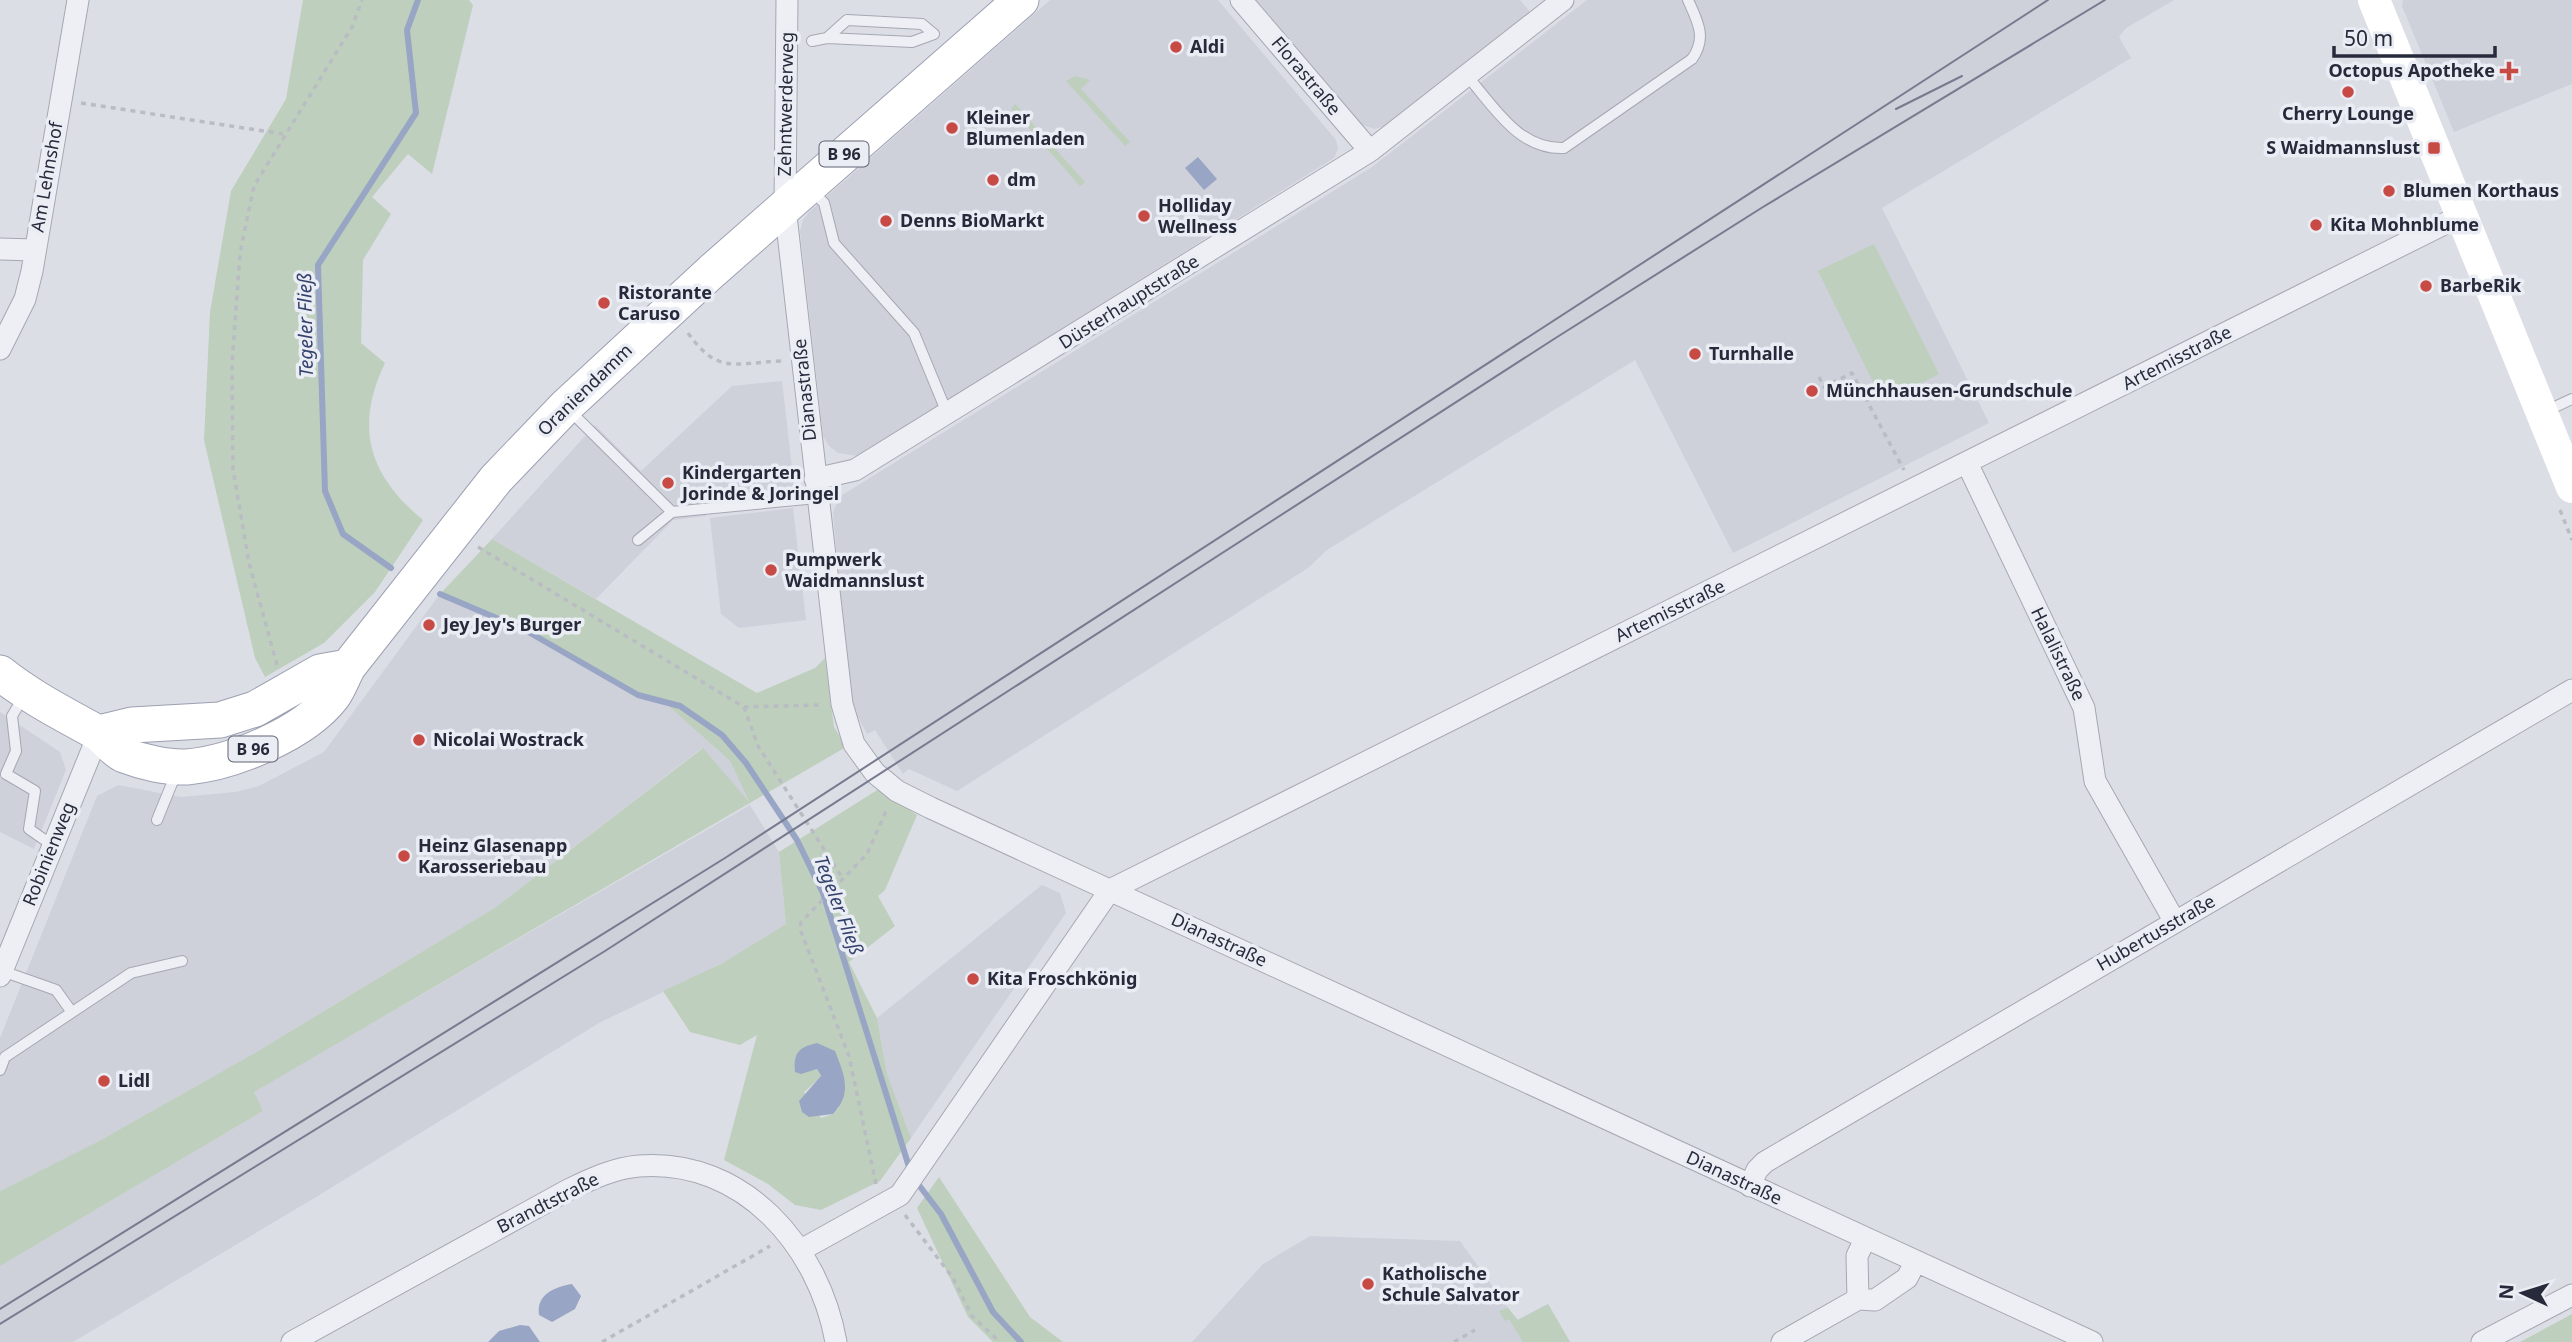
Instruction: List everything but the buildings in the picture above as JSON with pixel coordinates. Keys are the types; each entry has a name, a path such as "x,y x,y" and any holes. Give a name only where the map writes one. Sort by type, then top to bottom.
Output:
{"main road":[{"name":"Oraniendamm","path":"348,667 496,479 566,406 653,324 1021,0"},
{"path":"2374,0 2572,487"},
{"name":"B 96","path":"99,733 132,726 219,720 255,709 320,672 348,667"},
{"name":"B 96","path":"13,684 99,733 122,754 178,766 219,761 283,735 306,721 333,696 348,667"}],"street":[{"name":"Am Lehnshof","path":"0,349 25,299 78,0"},
{"name":"Zehntwerderweg","path":"787,0 797,197"},
{"name":"Florastraße","path":"1241,0 1370,151"},
{"name":"Düsterhauptstraße","path":"816,489 855,470 947,414 1370,151 1468,77 1563,0"},
{"name":"Dianastraße","path":"797,197 816,489 842,704 854,744 875,774 897,790 931,808 2092,1342"},
{"name":"Artemisstraße","path":"902,1204 962,1104 1110,890 2462,215"},
{"path":"0,249 34,250"},
{"name":"Halalistraße","path":"1966,463 2084,708 2095,781 2175,922"},
{"name":"Hubertusstraße","path":"1750,1186 1757,1170 1765,1162 2572,690"},
{"name":"Robinienweg","path":"1,973 99,733"},
{"name":"Brandtstraße","path":"292,1342 568,1190 628,1168 662,1166 689,1170 733,1185 771,1214 802,1250 818,1283 836,1342"},
{"path":"802,1250 902,1204"},
{"path":"1857,1299 1857,1256 1865,1238"},
{"path":"1782,1342 1857,1299 1875,1300 1907,1278 1916,1261"},
{"path":"2482,1342 2572,1295"}],"lane":[{"path":"1468,77 1520,136 1550,149 1564,148 1692,59 1700,48 1701,35 1688,0"},
{"path":"812,41 827,38 912,41 934,34 922,24 847,20 827,38"},
{"path":"797,197 824,203 834,243 914,333 947,414"},
{"path":"2541,413 2572,399"},
{"path":"566,406 672,512"},
{"path":"638,540 672,512 816,489"},
{"path":"13,684 12,716 16,751 6,774 35,792 29,829 52,845"},
{"path":"157,820 178,766"},
{"path":"0,1070 5,1058 131,973 182,961"},
{"path":"1,973 56,990 71,1011"}],"path":[{"path":"280,673 249,563 233,469 232,364 240,253 254,186 283,134 352,27 362,0"},
{"path":"60,99 283,134"},
{"path":"688,333 704,355 721,364 782,361"},
{"path":"1819,377 1824,387 1852,373 1905,472"},
{"path":"474,545 744,707 823,705"},
{"path":"744,707 758,746 843,879"},
{"path":"880,1188 873,1181 849,1056 800,929 801,922 867,854 888,807"},
{"path":"902,1204 953,1278 972,1316 1000,1342"},
{"path":"602,1342 776,1243"},
{"path":"1454,1342 1475,1330"}],"shaded area":[{"path":"1050,0 1218,0 1336,140 1338,149 1334,158 858,456 838,453 829,446 823,436 800,231 803,220"},
{"path":"1256,0 1520,0 1530,12 1385,126 1375,129 1362,125"},
{"path":"1587,0 2174,0 2126,28 2119,37 2131,58 1882,208 1989,423 1733,553 1635,360 1327,550 1308,568 957,791 909,769 903,774 875,730 867,734 850,702 833,513 839,497 1372,167"},
{"path":"2403,0 2572,0 2572,84 2454,132 2402,6"},
{"name":"Kindergarten Jorinde & Joringel","path":"782,381 795,494 706,504 706,516 673,520 596,599 492,539 595,425 641,471 732,386"},
{"path":"793,508 806,620 739,628 721,614 710,518"},
{"path":"440,594 525,630 638,695 664,702 730,761 750,805 702,748 496,907 253,1054 99,1141 0,1191 0,1038 97,796 118,785 181,797 235,792 259,786 324,752"},
{"path":"0,712 60,752 66,770 34,849 0,832"},
{"path":"750,805 779,852 786,924 721,964 599,1023 73,1342 0,1342 0,1266 263,1111 253,1092"},
{"name":"Kita Froschkönig","path":"1042,885 1060,893 1066,913 911,1138 887,1074 877,1018"},
{"name":"Katholische Schule Salvator","path":"1310,1236 1460,1241 1517,1320 1548,1304 1570,1342 1192,1342 1263,1264"}],"green space":[{"path":"303,0 469,0 473,5 432,174 408,154 372,197 391,214 363,260 361,343 385,363 370,409 372,449 390,486 423,520 375,592 324,643 265,677 255,658 204,440 210,312 231,191 286,99"},
{"path":"1075,76 1090,80 1081,89 1130,142 1125,146 1066,81"},
{"path":"1015,104 1085,182 1080,186 1011,108"},
{"path":"1874,244 1939,374 1883,402 1818,271"},
{"path":"492,539 757,693 815,668 825,658 834,727 846,747 254,1092 263,1111 0,1266 0,1191 99,1141 253,1054 496,907 703,748 749,802 730,761 664,702 638,695 525,630 440,594"},
{"path":"882,787 894,800 917,815 885,890 878,896 895,926 849,962 877,1018 887,1074 911,1138 880,1181 821,1210 795,1205 768,1184 724,1160 757,1035 740,1045 690,1032 663,991 721,964 786,924 779,852","holes":["835,1051 839,1108 833,1114 821,1118 804,1092 821,1077 817,1069 807,1071"]},
{"path":"939,1177 1030,1317 1063,1342 993,1342 968,1317 917,1208"},
{"path":"1548,1304 1570,1342 1523,1342 1509,1319 1505,1321 1499,1311 1508,1308 1518,1320"},
{"path":"2572,1314 2572,1342 2520,1342"}],"water":[{"path":"1198,157 1217,179 1204,190 1185,168"},
{"path":"817,1043 835,1051 844,1076 845,1091 833,1114 809,1117 802,1112 799,1101 821,1076 817,1069 801,1074 795,1072 795,1060 798,1052"},
{"path":"572,1284 581,1296 575,1309 552,1322 539,1315 543,1297 559,1287"},
{"path":"520,1325 529,1326 540,1342 488,1342 499,1331"}],"waterway":[{"name":"Tegeler Fließ","path":"391,568 343,534 325,491 318,265 416,113 407,30 418,0"},
{"name":"Tegeler Fließ","path":"440,594 525,630 638,695 680,706 722,735 746,763 797,840 823,893 910,1170"},
{"name":"Tegeler Fließ","path":"915,1180 941,1214 993,1312 1021,1342"}],"tram line":[{"path":"0,1309 725,858 2048,0"},
{"path":"0,1324 605,951 1763,207 2105,0"},
{"path":"1896,109 1962,76"}],"place":[{"name":"Aldi","path":"1176,47"},
{"name":"Octopus Apotheke","path":"2509,71"},
{"name":"Cherry Lounge","path":"2348,92"},
{"name":"Kleiner Blumenladen","path":"952,128"},
{"name":"S Waidmannslust","path":"2434,148"},
{"name":"dm","path":"993,180"},
{"name":"Blumen Korthaus","path":"2389,191"},
{"name":"Holliday Wellness","path":"1144,216"},
{"name":"Denns BioMarkt","path":"886,221"},
{"name":"Kita Mohnblume","path":"2316,225"},
{"name":"BarbeRik","path":"2426,286"},
{"name":"Ristorante Caruso","path":"604,303"},
{"name":"Turnhalle","path":"1695,354"},
{"name":"Münchhausen-Grundschule","path":"1812,391"},
{"name":"Kindergarten Jorinde & Joringel","path":"668,483"},
{"name":"Pumpwerk Waidmannslust","path":"771,570"},
{"name":"Jey Jey's Burger","path":"429,625"},
{"name":"Nicolai Wostrack","path":"419,740"},
{"name":"Heinz Glasenapp Karosseriebau","path":"404,856"},
{"name":"Kita Froschkönig","path":"973,979"},
{"name":"Lidl","path":"104,1081"},
{"name":"Katholische Schule Salvator","path":"1368,1284"}]}
